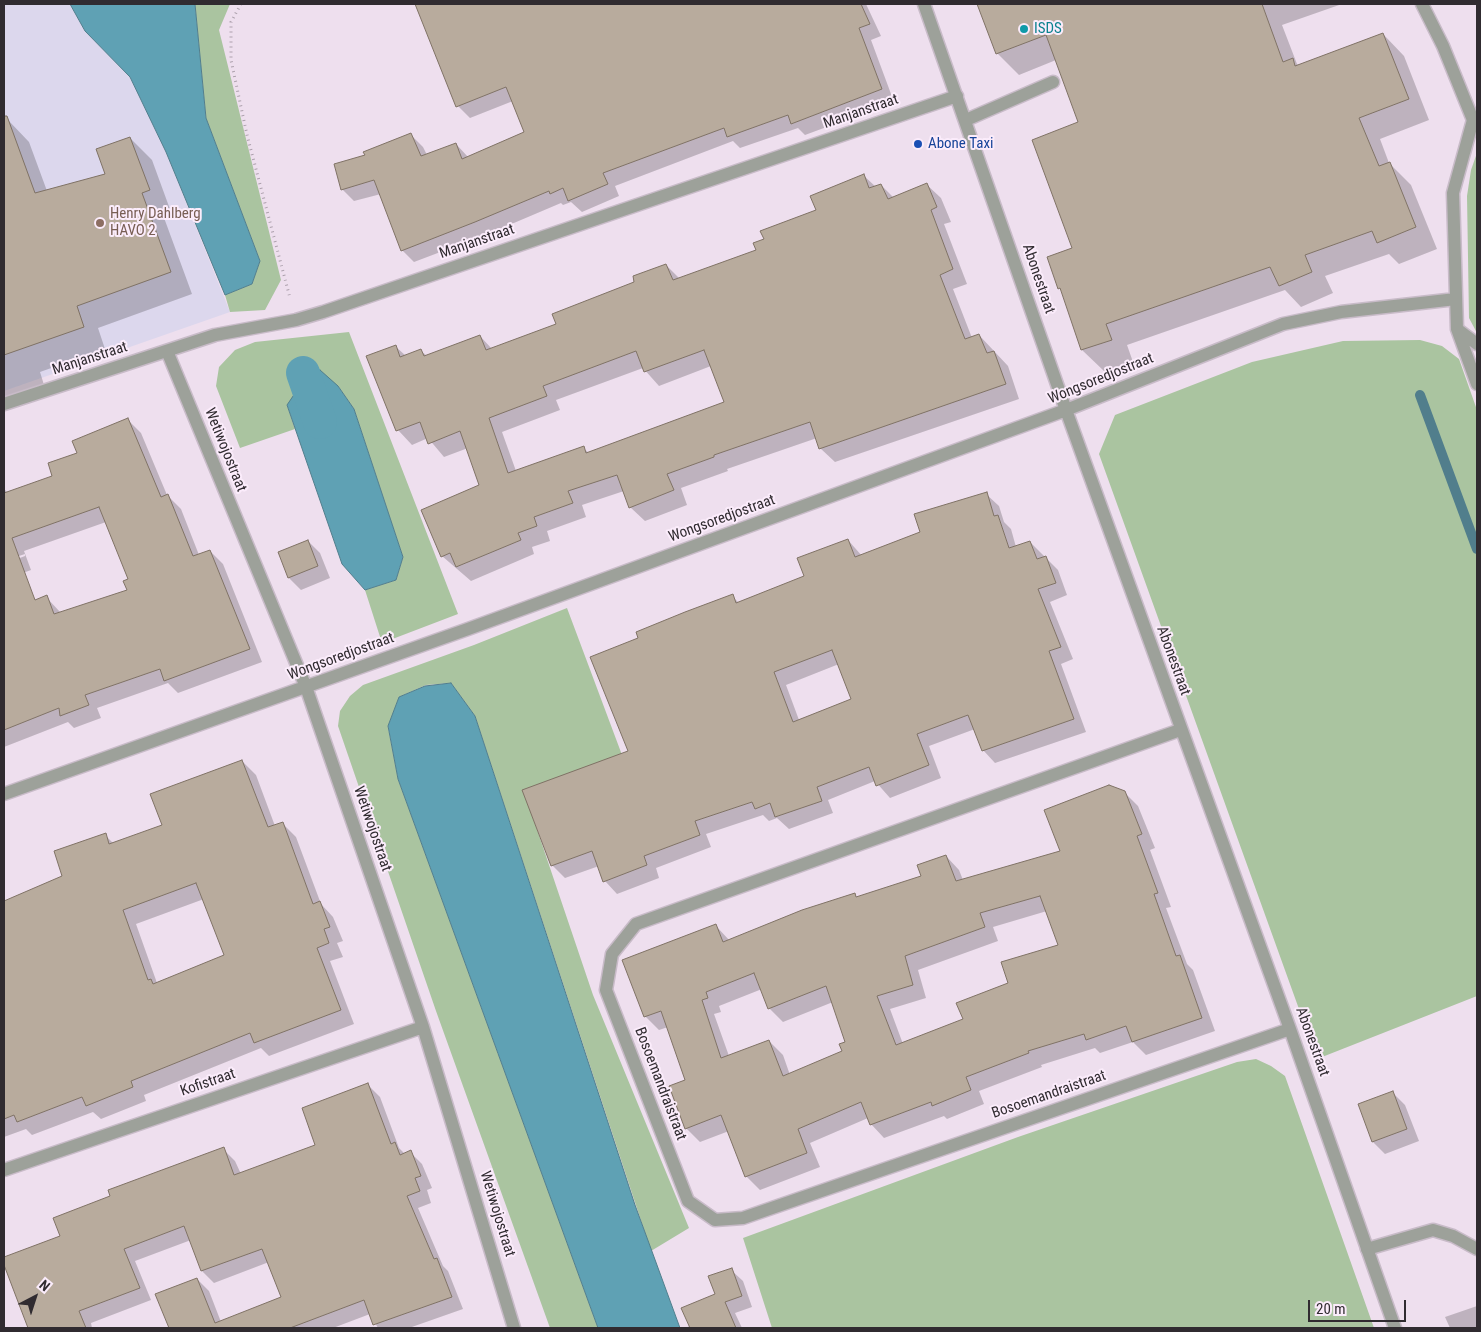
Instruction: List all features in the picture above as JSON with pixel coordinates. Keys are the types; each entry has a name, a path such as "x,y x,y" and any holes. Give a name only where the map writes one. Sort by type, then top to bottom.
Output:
{"street":[{"name":"Abonestraat","path":"924,4 1066,410 1180,730 1290,1029 1395,1328"},
{"path":"1422,4 1475,119 1452,193 1457,329 1477,384"},
{"path":"966,120 1054,82"},
{"name":"Manjanstraat","path":"4,404 215,335 296,320 957,96"},
{"name":"Wongsoredjostraat","path":"4,794 306,687 1066,410 1283,324 1341,312 1456,299"},
{"path":"1457,329 1477,344"},
{"name":"Wetiwojostraat","path":"167,351 306,687 423,1028 514,1328"},
{"name":"Bosoemandraistraat","path":"1180,730 636,924 612,954 606,990 688,1201 715,1220 742,1218 1290,1029"},
{"name":"Kofistraat","path":"4,1170 423,1028"},
{"path":"1367,1249 1433,1230 1453,1236 1477,1249"}],"path":[{"path":"241,4 231,22 231,60 247,135 296,320"}],"shaded area":[{"name":"Henry Dahlberg HAVO 2","path":"4,4 70,4 85,31 130,77 166,152 230,312 4,391"}],"green space":[{"path":"195,4 230,4 219,30 281,280 265,310 230,312 225,295 252,284 260,261 206,118"},
{"path":"1477,153 1477,333 1469,318 1467,196 1471,170"},
{"path":"349,332 458,614 382,643 365,590 396,580 403,557 354,409 338,386 287,405 295,429 240,448 216,386 219,367 235,350 255,342"},
{"path":"1420,340 1442,346 1459,359 1477,410 1477,996 1317,1059 1099,454 1115,415 1252,362 1343,341"},
{"path":"567,608 622,755 524,791 593,995 689,1228 651,1251 475,716 451,683 426,685 399,697 388,727 398,779 598,1328 550,1328 436,1011 338,726 340,711 350,696 363,685 474,645"},
{"path":"1256,1059 1271,1066 1285,1076 1374,1328 772,1328 743,1238 1018,1137 1237,1062"}],"water":[{"path":"70,4 195,4 206,118 260,261 252,284 225,295 166,152 130,77 85,31"},
{"path":"320,370 338,386 354,409 403,557 396,580 365,590 342,564 287,405 308,374"},
{"path":"451,683 475,716 635,1205 680,1328 598,1328 398,779 388,726 399,697 425,686"}],"building":[{"path":"415,4 861,4 870,24 859,28 882,89 791,124 788,115 727,137 724,128 603,173 608,184 568,201 563,188 550,194 549,191 401,251 374,180 341,190 334,164 365,155 363,152 411,133 421,156 456,143 462,159 524,132 506,87 456,107"},
{"path":"977,4 1262,4 1283,62 1293,58 1295,66 1383,33 1409,99 1359,118 1379,166 1390,162 1416,227 1377,243 1372,231 1305,255 1312,272 1279,286 1270,267 1106,324 1112,340 1081,350 1060,288 1058,289 1047,257 1072,248 1032,140 1078,122 1046,35 996,54"},
{"path":"4,116 7,116 35,193 105,174 96,149 130,137 150,190 142,193 171,272 77,306 84,327 4,355"},
{"path":"864,174 869,188 881,184 888,199 927,183 937,207 931,210 953,269 940,275 965,339 979,334 987,353 994,351 1006,384 819,449 810,422 714,455 714,457 667,474 674,490 629,508 617,475 568,491 573,503 534,517 537,526 518,533 521,540 456,567 450,553 441,557 421,510 479,485 460,431 428,444 420,422 396,431 366,356 396,345 400,357 421,349 424,356 480,335 486,350 556,324 552,314 634,282 633,276 666,264 673,280 756,250 753,243 764,239 760,231 816,210 810,196","holes":["704,350 724,402 586,453 584,446 508,473 489,418 547,396 543,386 636,351 644,372"]},
{"path":"128,418 161,497 168,494 193,556 210,550 250,649 164,681 160,669 85,695 89,705 60,716 59,708 4,730 4,493 52,476 48,463 77,453 72,441","holes":["99,507 128,579 123,581 127,590 54,614 47,595 35,600 12,538"]},
{"path":"987,492 994,516 998,515 1009,548 1030,541 1037,559 1046,556 1056,583 1038,589 1061,647 1049,651 1074,719 982,751 968,715 917,734 929,765 876,786 869,767 817,787 822,801 775,817 770,803 755,809 752,802 695,821 700,835 644,856 647,865 603,882 592,851 551,866 522,790 628,751 590,657 638,638 636,632 685,612 733,594 736,603 804,576 797,558 848,539 855,557 920,532 914,514","holes":["832,650 851,699 793,722 774,672"]},
{"path":"308,540 318,566 288,578 278,552"},
{"path":"242,760 268,827 283,822 313,904 320,901 330,927 324,929 329,943 317,948 341,1010 254,1043 250,1033 131,1081 133,1087 86,1106 82,1097 17,1122 14,1115 4,1119 4,901 62,876 54,851 106,833 109,844 162,825 150,794","holes":["196,883 224,955 153,984 151,979 148,980 123,910"]},
{"path":"1109,785 1125,791 1142,834 1137,836 1158,893 1154,894 1176,956 1180,955 1202,1018 1132,1042 1126,1026 1086,1040 1084,1034 1028,1051 1029,1053 966,1077 971,1090 932,1106 931,1102 870,1125 861,1102 798,1129 807,1153 745,1177 721,1115 685,1129 669,1086 685,1080 661,1011 644,1017 622,960 716,924 723,942 802,910 855,893 856,897 921,876 917,865 946,855 956,881 1060,851 1044,810","holes":["1040,896 1058,945 1001,962 1008,983 956,1003 963,1019 896,1045 877,996 913,985 905,956 985,927 980,913","754,973 768,1009 826,986 845,1042 839,1044 842,1051 783,1076 769,1040 721,1058 702,1000 708,998 706,992"]},
{"path":"368,1083 391,1144 395,1142 400,1155 411,1150 421,1176 415,1178 420,1191 407,1196 434,1259 437,1258 452,1297 373,1325 364,1300 290,1328 169,1328 155,1294 197,1278 215,1323 281,1297 262,1249 201,1271 184,1226 124,1249 140,1288 79,1311 86,1328 28,1328 4,1265 4,1257 60,1236 53,1218 110,1196 108,1190 224,1147 234,1175 315,1145 302,1108"},
{"path":"1393,1091 1407,1129 1372,1142 1358,1104"},
{"path":"732,1268 742,1296 725,1302 736,1328 690,1328 681,1308 715,1294 708,1276"}],"waterway":[{"path":"303,373 320,422"},
{"path":"1420,395 1477,549"}],"place":[{"name":"ISDS","path":"1024,29"},
{"name":"Abone Taxi","path":"918,144"},
{"name":"Henry Dahlberg HAVO 2","path":"100,223"}]}
